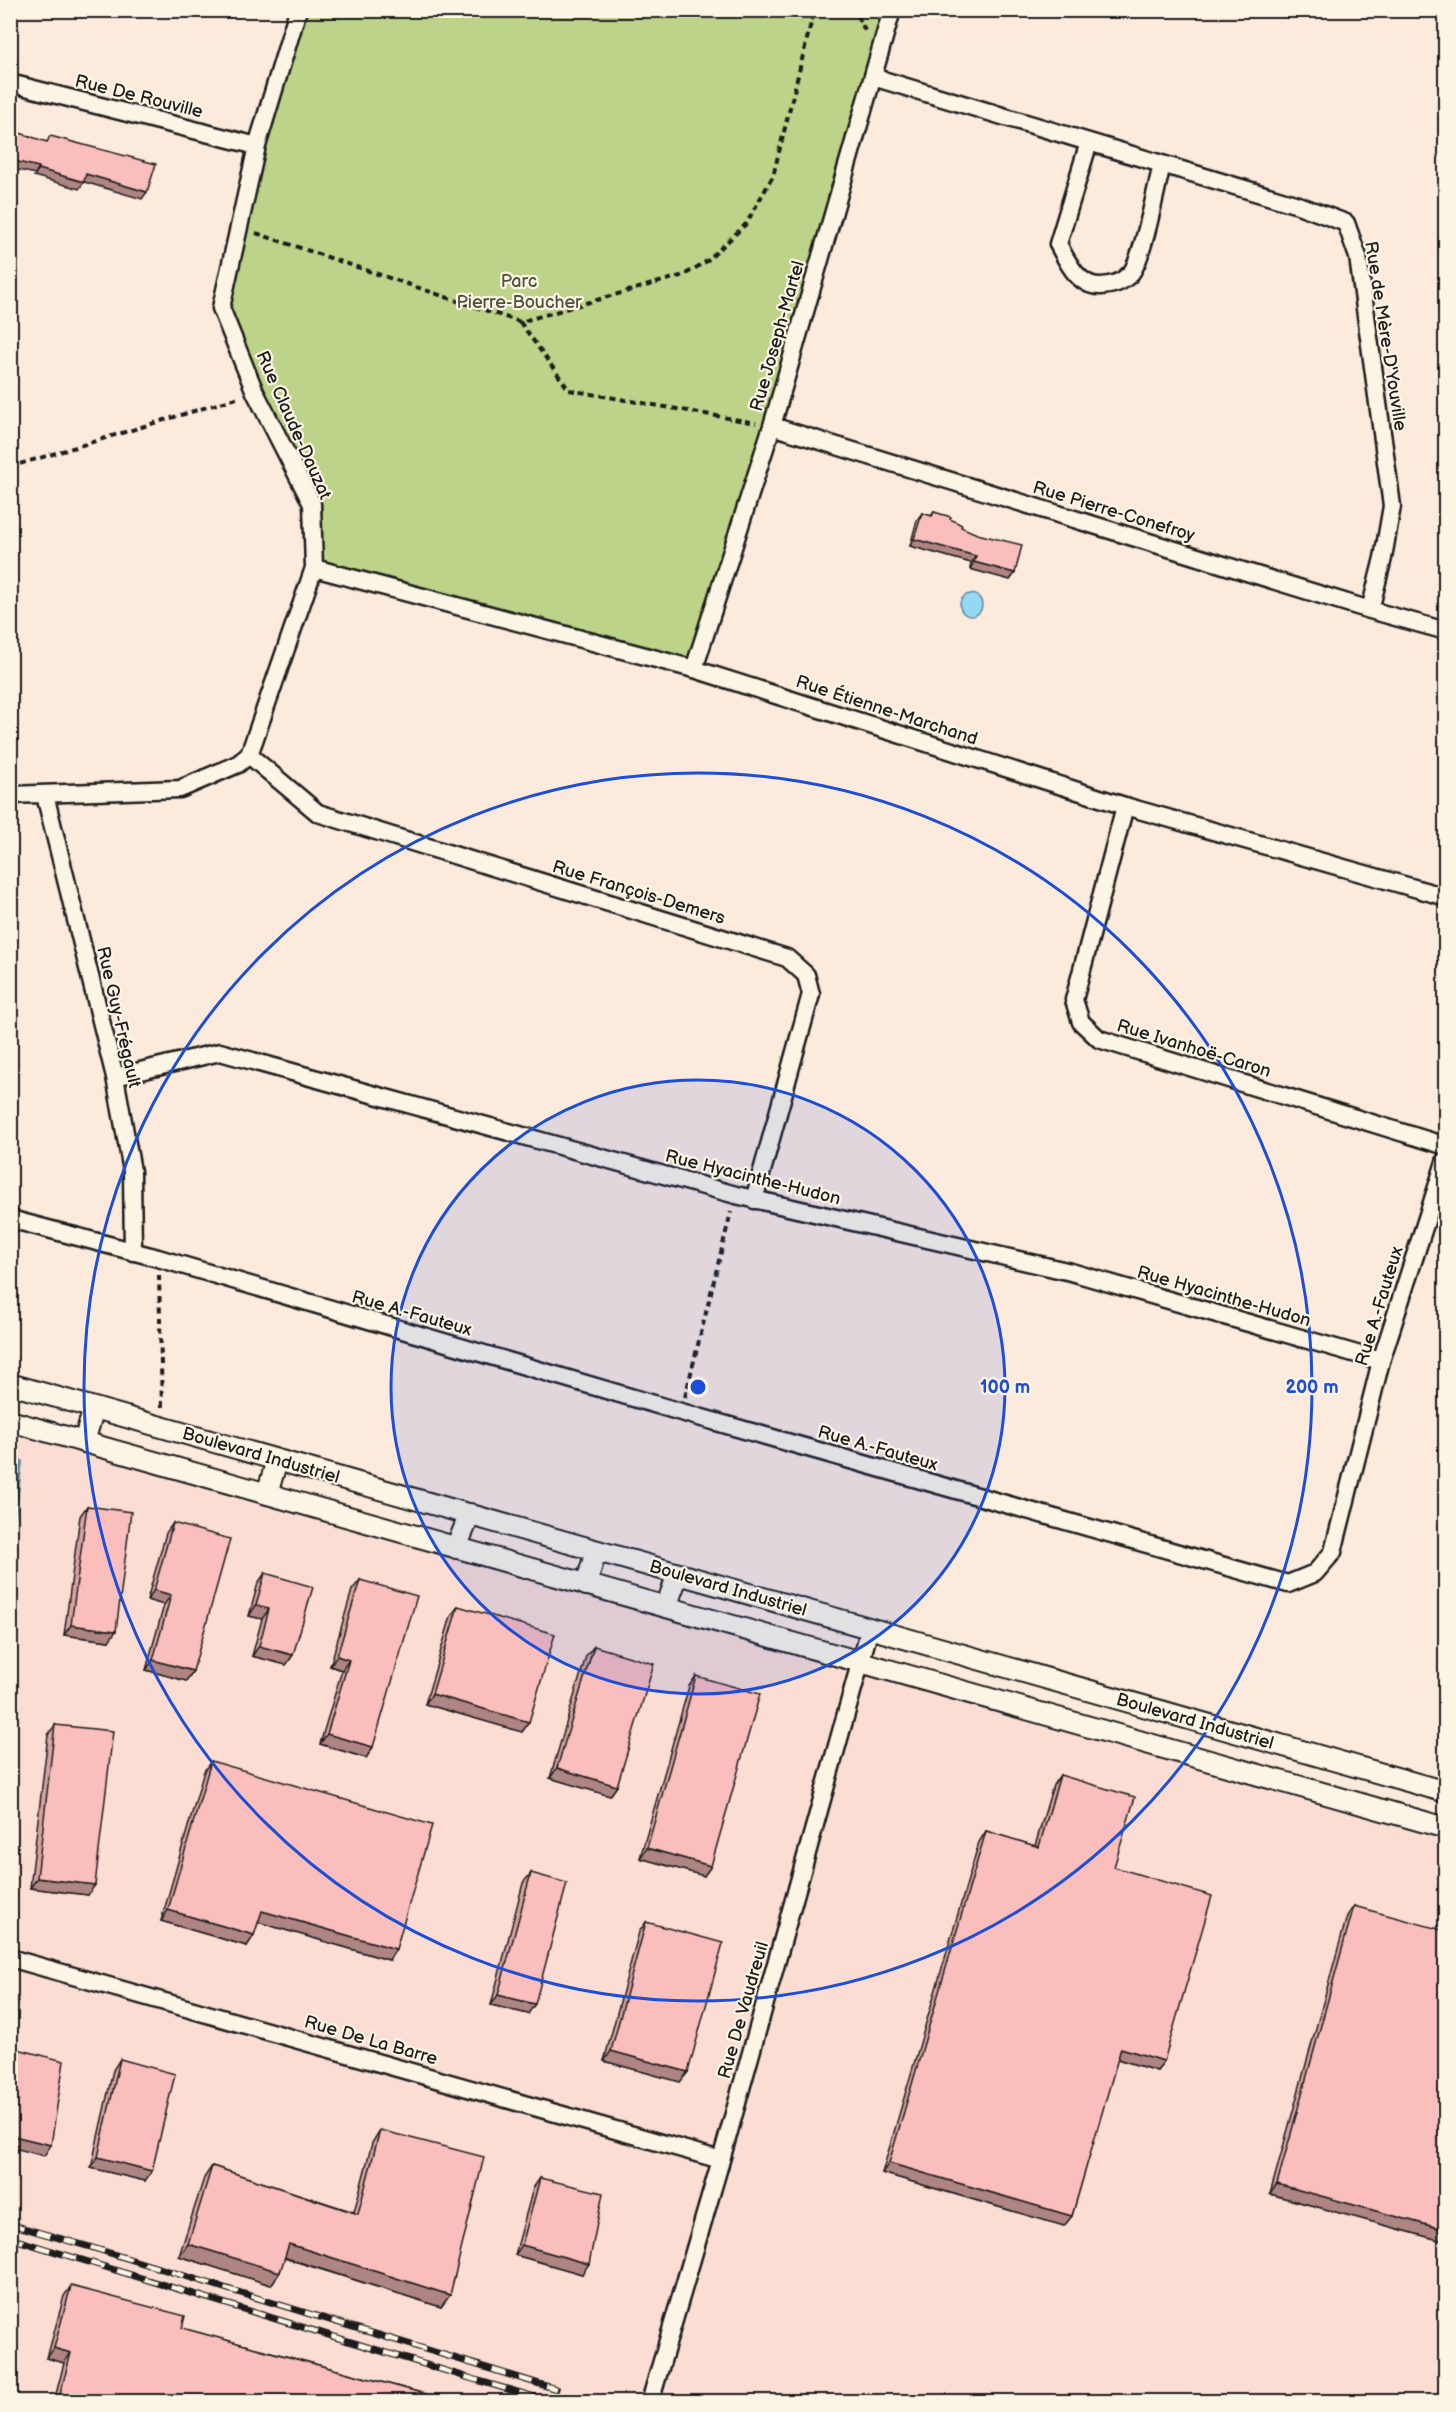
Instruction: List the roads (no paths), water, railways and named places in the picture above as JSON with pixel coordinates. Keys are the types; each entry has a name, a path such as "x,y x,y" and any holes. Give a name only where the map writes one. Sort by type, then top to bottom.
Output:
{"street":[{"name":"Rue Claude-Dauzat","path":"249,755 314,568 312,504 255,392 221,309 257,146 298,10"},
{"name":"Rue Joseph-Martel","path":"694,669 772,426 892,10"},
{"name":"Rue de Mère-D'Youville","path":"873,77 1298,205 1346,223 1358,257 1392,506 1383,558 1370,610"},
{"name":"Rue De Rouville","path":"10,83 257,146"},
{"path":"1089,142 1058,244 1071,271 1094,286 1116,285 1131,273 1139,256 1162,165"},
{"name":"Rue Pierre-Conefroy","path":"772,426 1370,610 1446,631"},
{"name":"Rue Étienne-Marchand","path":"314,568 694,669 1125,806 1446,897"},
{"path":"10,795 180,789 238,764 249,755"},
{"name":"Rue François-Demers","path":"249,755 318,813 787,958 806,975 811,994 754,1200"},
{"name":"Rue Guy-Frégault","path":"45,795 115,1077 132,1171 133,1251"},
{"name":"Rue Ivanhoë-Caron","path":"1125,806 1074,1000 1081,1022 1099,1039 1446,1146"},
{"name":"Rue Hyacinthe-Hudon","path":"115,1077 220,1052 736,1196 1071,1272 1381,1361"},
{"name":"Rue A.-Fauteux","path":"10,1219 158,1258 681,1412 1288,1584 1315,1574 1333,1552 1381,1361 1446,1160"},
{"name":"Boulevard Industriel","path":"10,1384 1446,1792"},
{"path":"84,1442 94,1408"},
{"name":"Boulevard Industriel","path":"10,1422 1446,1828"},
{"path":"267,1494 277,1460"},
{"path":"456,1548 470,1515"},
{"path":"586,1585 597,1551"},
{"path":"666,1607 678,1574"},
{"name":"Rue De Vaudreuil","path":"650,2402 721,2160 870,1628"},
{"path":"1346,1800 1355,1766"},
{"name":"Rue De La Barre","path":"10,1958 721,2160"}],"water":[{"path":"971,594 979,597 982,605 979,613 971,616 963,613 960,605 963,597"}],"waterway":[{"path":"10,1541 20,1462"}],"railway":[{"path":"10,2224 556,2389"},
{"path":"10,2238 552,2402"}],"park label":[{"name":"Parc Pierre-Boucher","path":"519,291"}]}
